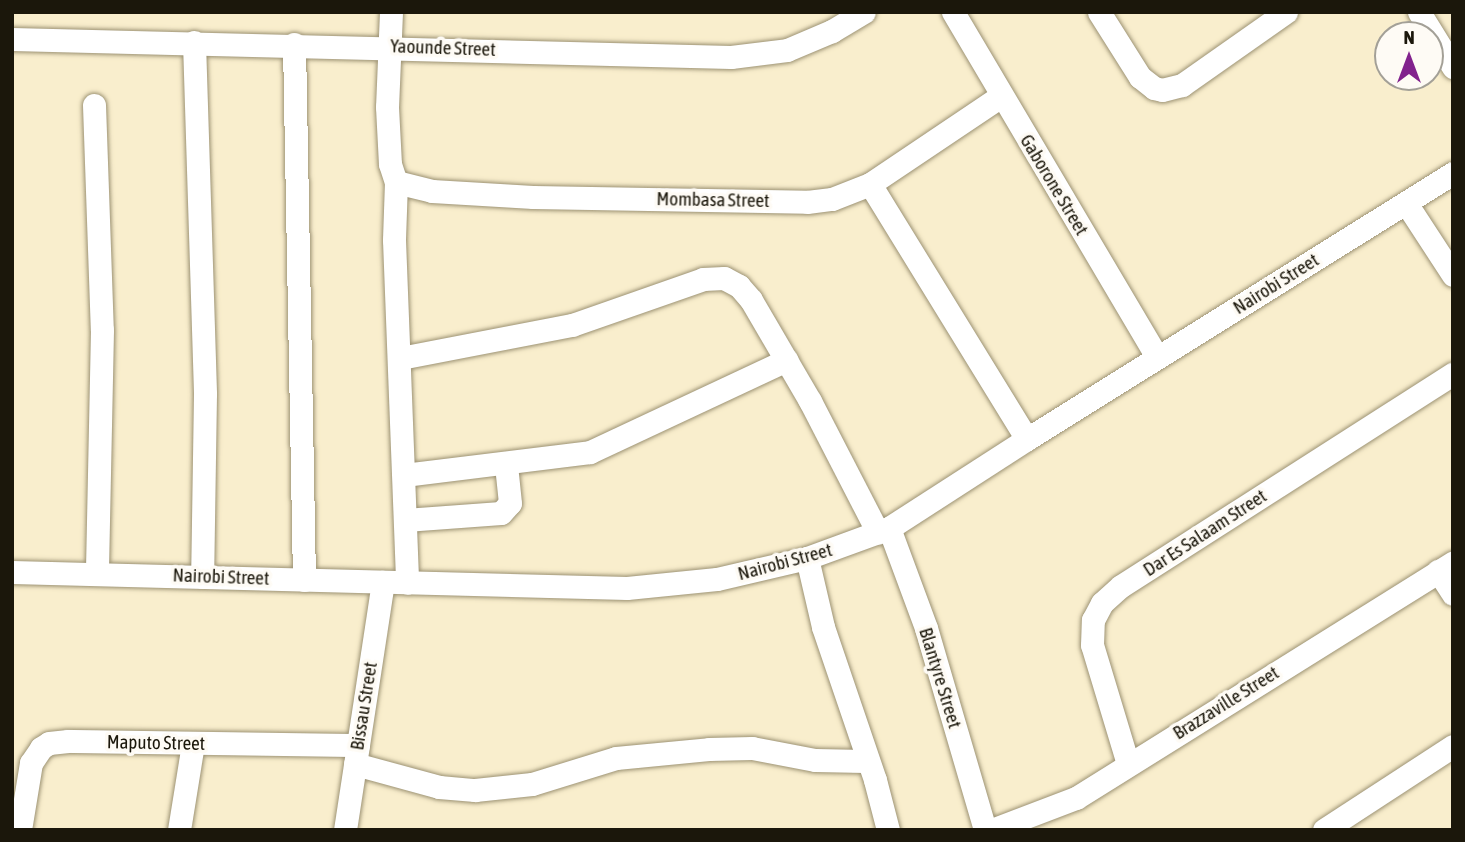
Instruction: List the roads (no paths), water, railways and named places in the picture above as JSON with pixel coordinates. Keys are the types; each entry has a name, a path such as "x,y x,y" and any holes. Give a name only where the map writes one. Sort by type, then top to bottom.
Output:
{"street":[{"path":"391,12 388,151 396,182 394,240 407,583"},
{"name":"Yaounde Street","path":"12,39 744,56 787,50 808,42 864,12"},
{"name":"Gaborone Street","path":"953,12 1157,357"},
{"path":"1099,12 1140,77 1154,88 1162,90 1182,85 1286,12"},
{"path":"1419,12 1453,67"},
{"path":"194,42 205,394 202,577"},
{"path":"294,44 304,580"},
{"name":"Mombasa Street","path":"396,182 418,190 533,197 807,202 832,199 870,184 1001,96"},
{"path":"94,105 102,330 97,574"},
{"name":"Nairobi Street","path":"12,572 627,588 717,579 807,558 883,531 1453,173"},
{"path":"870,184 1027,439"},
{"path":"1406,203 1453,275"},
{"name":"Blantyre Street","path":"400,358 572,325 717,276 732,282 746,293 883,531 930,641 985,830"},
{"path":"404,475 590,452 786,360"},
{"name":"Dar Es Salaam Street","path":"1128,764 1092,645 1093,620 1102,603 1121,586 1453,374"},
{"path":"405,520 501,513 510,503 506,464"},
{"path":"807,558 824,626 888,830"},
{"path":"1445,567 1453,594"},
{"name":"Brazzaville Street","path":"992,830 1076,798 1445,567"},
{"name":"Bissau Street","path":"345,830 383,582"},
{"name":"Maputo Street","path":"20,830 31,763 41,748 49,743 68,741 193,744 357,754 439,787 475,790 532,784 624,757 719,748 752,748 835,762 867,761"},
{"path":"179,830 193,744"},
{"path":"1324,830 1453,746"}]}
